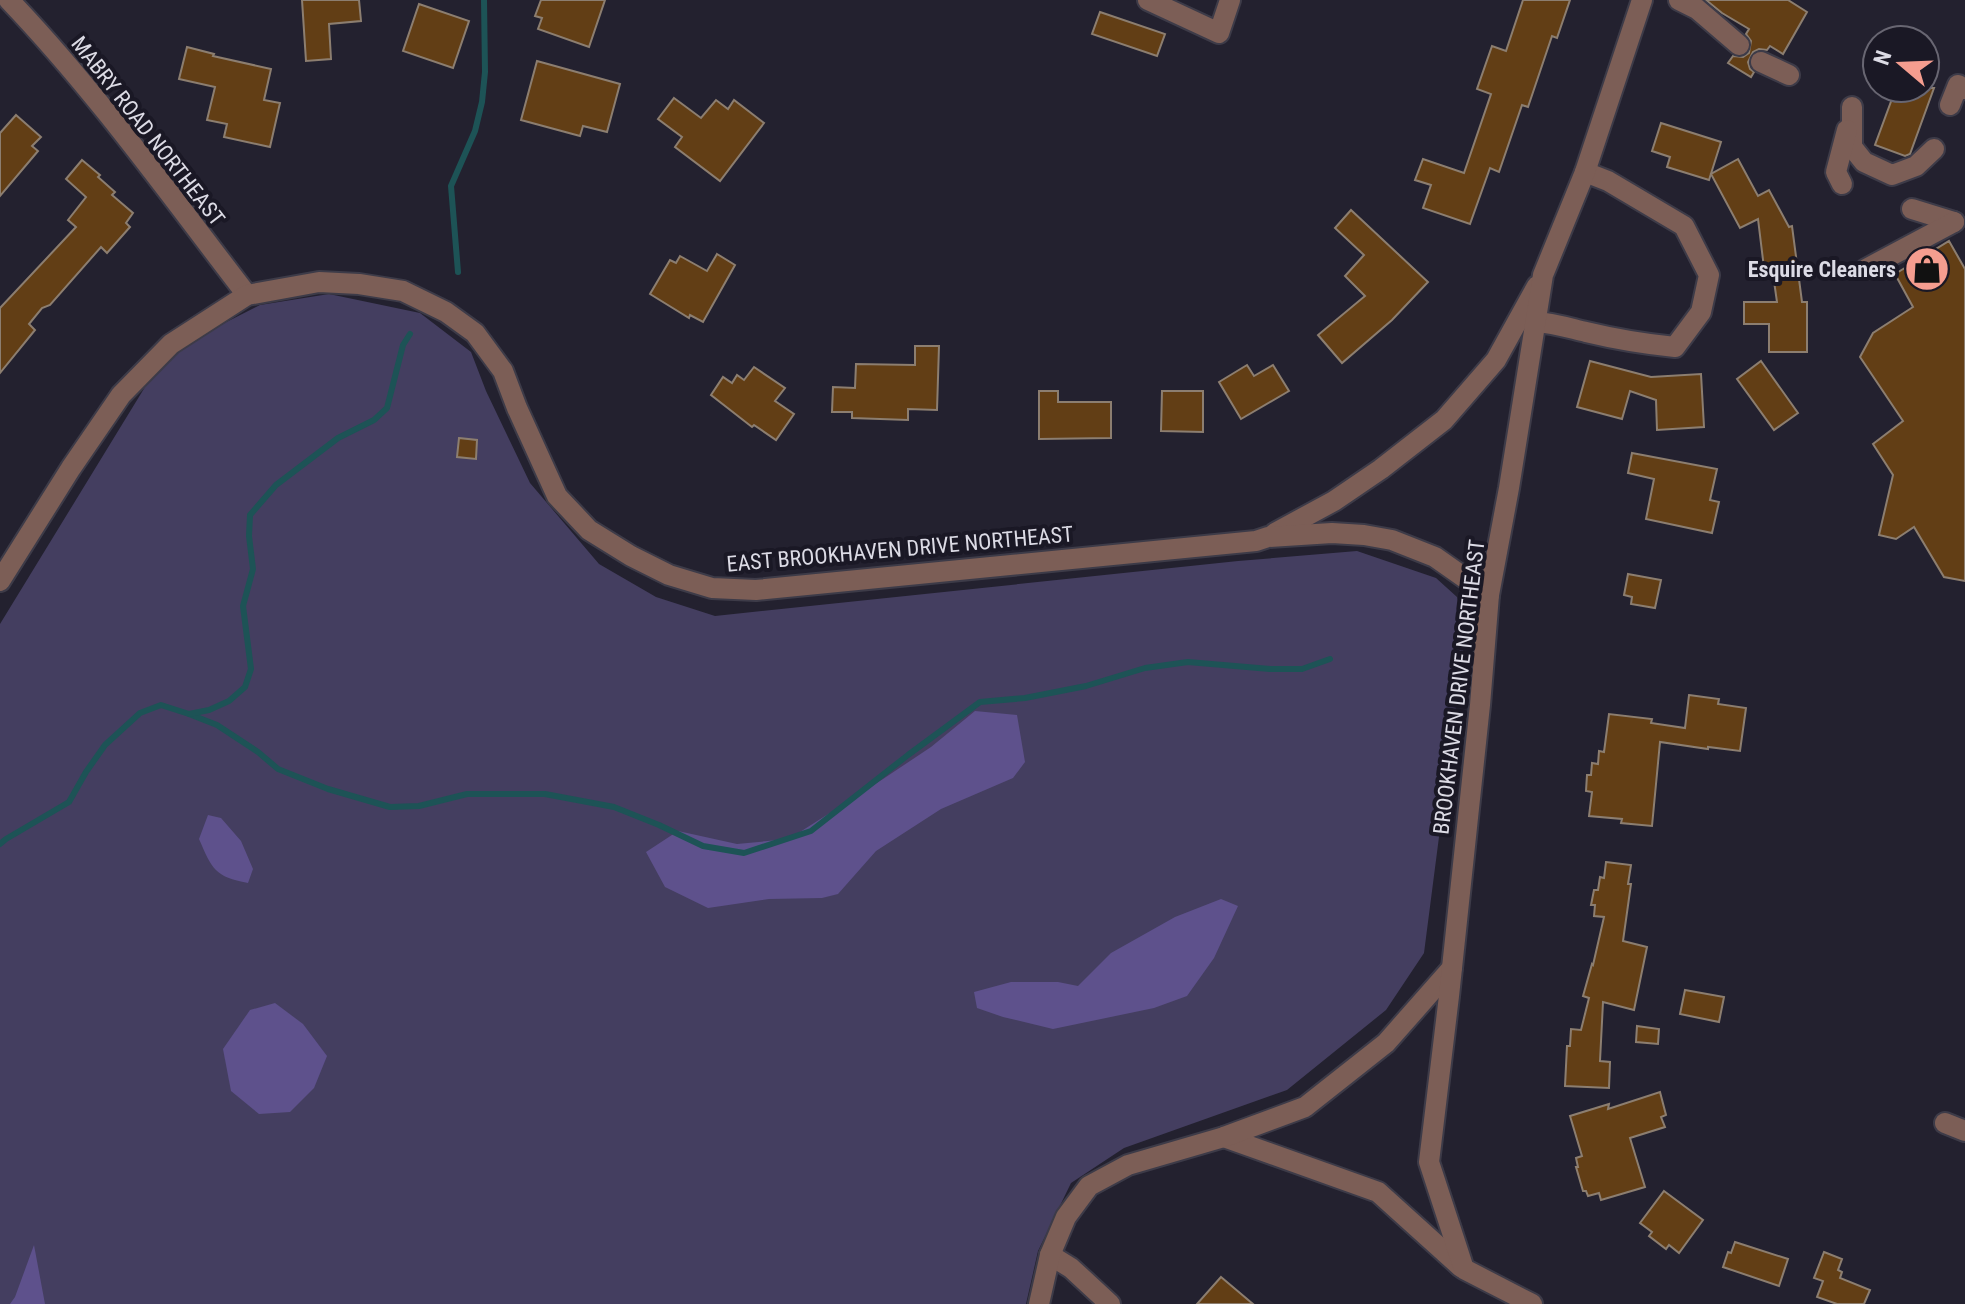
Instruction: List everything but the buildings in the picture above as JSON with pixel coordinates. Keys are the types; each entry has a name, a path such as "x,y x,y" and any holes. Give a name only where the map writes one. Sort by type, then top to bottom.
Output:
{"street":[{"name":"MABRY ROAD NORTHEAST","path":"9,0 101,105 247,295"},
{"path":"1148,0 1219,33 1230,0"},
{"name":"BROOKHAVEN DRIVE NORTHEAST","path":"1464,1269 1429,1162 1480,705 1489,595 1543,275 1585,172 1642,0"},
{"path":"1679,0 1697,9 1739,45"},
{"path":"1761,62 1789,75"},
{"path":"1950,105 1962,87"},
{"path":"1842,184 1836,172 1852,107 1852,147 1864,162 1892,175 1916,166 1934,149"},
{"path":"1536,322 1675,347 1701,312 1709,275 1684,226 1608,181 1585,172"},
{"path":"1866,269 1954,222 1912,209"},
{"name":"EAST BROOKHAVEN DRIVE NORTHEAST","path":"1268,537 1334,501 1444,420 1496,360 1543,275"},
{"name":"EAST BROOKHAVEN DRIVE NORTHEAST","path":"0,581 121,395 171,344 247,295 319,282 403,291 446,312 475,333 503,371 557,496 589,530 631,556 669,575 712,588 756,590 1332,533 1392,540 1435,557 1489,595"},
{"path":"1039,1304 1050,1255 1066,1217 1089,1186 1128,1165 1224,1137 1305,1107 1386,1043 1452,967"},
{"path":"1945,1123 1965,1131"},
{"path":"1224,1137 1378,1192 1464,1269 1532,1304"},
{"path":"1050,1255 1071,1268 1110,1304"}],"shaded area":[{"path":"329,294 420,313 471,352 530,483 599,564 656,597 715,616 1357,551 1436,578 1457,597 1466,628 1424,953 1386,1010 1287,1090 1124,1148 1071,1183 1038,1251 1026,1304 0,1304 0,624 145,387 187,342 260,305"},
{"path":"975,711 1017,715 1025,762 1013,778 941,809 876,851 838,894 822,898 769,899 708,908 665,887 646,852 678,831 737,844 789,839 931,747"},
{"path":"208,815 221,818 241,841 253,869 248,883 228,878 212,865 199,839"},
{"path":"1221,899 1238,906 1214,958 1187,996 1154,1008 1053,1029 977,1008 974,992 1011,982 1058,982 1078,986 1111,953 1175,917"},
{"path":"275,1003 303,1024 327,1056 314,1088 290,1112 259,1114 231,1091 223,1049 250,1010"},
{"path":"34,1245 45,1304 10,1304 15,1297"}],"waterway":[{"path":"458,272 451,186 475,131 482,102 485,72 484,0"},
{"path":"0,844 69,802 105,745 140,713 161,705 189,714 209,710 229,701 245,687 251,669 243,606 253,569 250,515 276,485 338,438 374,420 387,408 403,345 410,334"},
{"path":"189,714 217,725 278,769 328,789 390,807 419,806 467,794 545,794 614,807 703,846 744,853 811,831 980,702 1025,698 1086,686 1145,668 1188,662 1302,669 1330,659"}],"place":[{"name":"Esquire Cleaners","path":"1927,269"}]}
